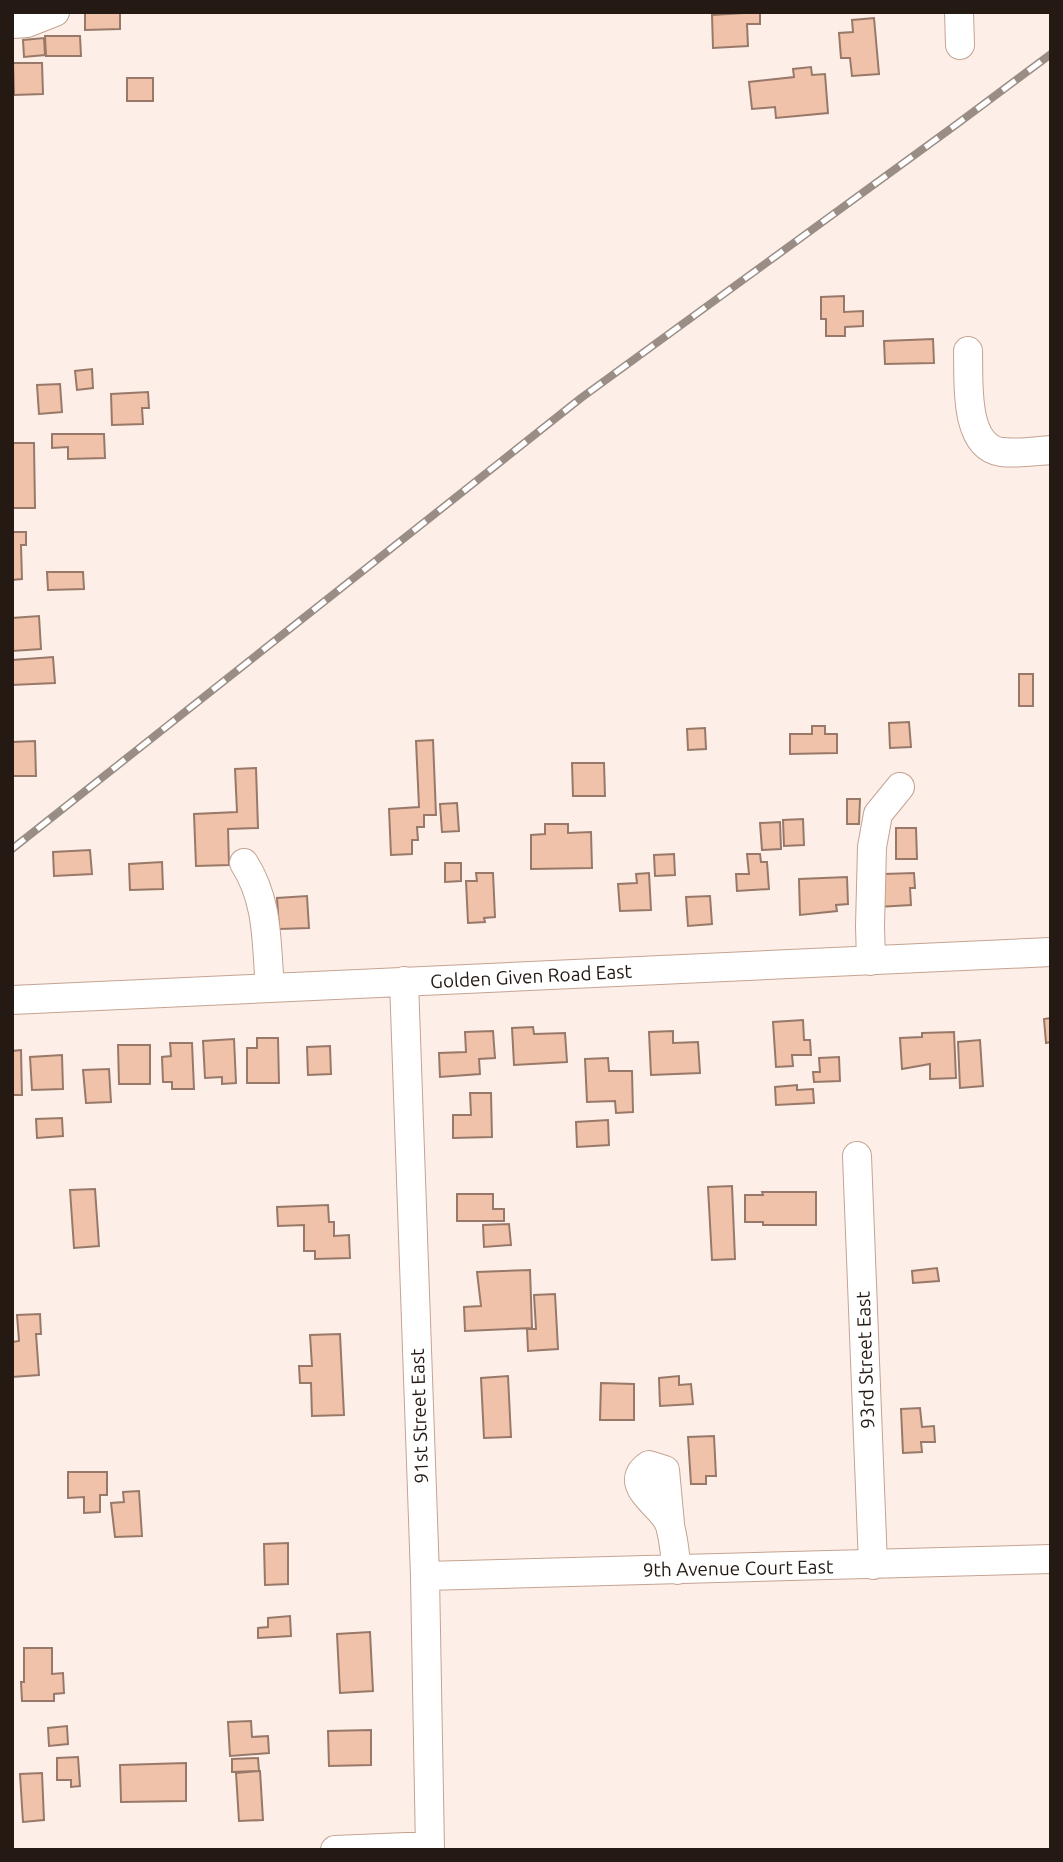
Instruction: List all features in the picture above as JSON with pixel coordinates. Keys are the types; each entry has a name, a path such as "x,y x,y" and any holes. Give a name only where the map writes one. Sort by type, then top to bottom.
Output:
{"street":[{"path":"12,24 27,23 55,12"},
{"path":"959,12 960,45"},
{"path":"968,351 973,423 982,441 990,448 1002,452 1051,450"},
{"path":"872,961 872,847 878,814 900,787"},
{"path":"244,863 259,890 263,904 270,988"},
{"name":"Golden Given Road East","path":"12,1000 1051,952"},
{"name":"91st Street East","path":"404,981 425,1576 430,1848"},
{"name":"93rd Street East","path":"857,1156 873,1565"},
{"path":"670,1524 677,1570"},
{"name":"9th Avenue Court East","path":"425,1576 1051,1559"},
{"path":"335,1850 430,1848"}],"building":[{"path":"85,12 120,12 120,29 85,30"},
{"path":"760,12 760,24 747,24 748,46 713,48 712,15"},
{"path":"874,18 879,74 852,76 850,58 841,58 839,33 853,32 852,20"},
{"path":"45,36 80,36 81,56 46,56"},
{"path":"44,38 45,55 24,57 23,40"},
{"path":"13,63 42,63 43,94 14,95"},
{"path":"811,67 812,75 825,74 828,113 776,118 775,107 752,109 749,82 794,77 793,69"},
{"path":"127,78 153,78 153,101 127,101"},
{"path":"844,296 844,312 863,311 863,326 845,327 845,336 826,336 826,319 821,319 821,297"},
{"path":"933,339 934,363 885,364 884,341"},
{"path":"92,369 93,388 77,390 75,371"},
{"path":"60,384 62,412 39,414 37,385"},
{"path":"148,392 149,408 142,408 143,424 112,425 111,394"},
{"path":"52,434 104,434 105,458 68,459 68,447 52,448"},
{"path":"12,443 34,443 35,508 12,508"},
{"path":"12,532 26,532 26,545 21,545 22,579 12,580"},
{"path":"47,572 83,572 84,589 48,590"},
{"path":"39,616 41,649 12,651 12,618"},
{"path":"53,657 55,683 12,685 12,660"},
{"path":"1019,674 1033,674 1033,706 1019,706"},
{"path":"909,722 911,747 890,748 889,723"},
{"path":"812,726 825,726 825,734 837,734 837,753 790,754 790,734 812,734"},
{"path":"705,728 706,749 688,750 687,729"},
{"path":"433,740 436,815 424,815 424,827 417,827 418,840 412,840 412,854 391,855 389,809 419,807 416,741"},
{"path":"35,741 36,776 12,776 12,742"},
{"path":"572,763 604,763 605,796 573,796"},
{"path":"256,768 258,828 228,829 229,865 196,866 194,814 237,812 235,769"},
{"path":"847,799 860,799 859,824 847,824"},
{"path":"457,803 459,831 442,832 440,804"},
{"path":"803,819 804,845 784,846 783,820"},
{"path":"780,822 781,849 762,850 760,823"},
{"path":"545,824 568,824 568,833 591,832 592,868 531,869 531,835 545,834"},
{"path":"896,828 916,828 917,859 896,859"},
{"path":"90,850 92,874 54,876 53,852"},
{"path":"674,854 675,875 655,876 654,855"},
{"path":"747,854 760,854 761,862 767,862 769,889 737,891 736,874 749,874"},
{"path":"162,862 163,889 130,890 129,864"},
{"path":"445,863 461,863 461,881 445,882"},
{"path":"476,873 493,873 495,917 484,918 485,922 468,923 466,881 477,881"},
{"path":"649,873 651,910 620,911 618,884 637,883 636,874"},
{"path":"914,873 915,888 910,888 911,905 878,907 884,874"},
{"path":"847,877 848,904 836,905 837,911 800,915 799,879"},
{"path":"307,896 309,928 279,929 277,898"},
{"path":"710,896 712,924 688,926 686,897"},
{"path":"1051,1018 1051,1042 1046,1043 1044,1019"},
{"path":"803,1020 804,1040 810,1040 811,1055 792,1055 793,1066 776,1067 773,1022"},
{"path":"533,1027 534,1034 565,1033 567,1062 514,1065 512,1028"},
{"path":"493,1031 495,1058 479,1059 480,1074 440,1077 439,1053 466,1052 465,1032"},
{"path":"673,1031 673,1043 698,1042 700,1073 651,1075 649,1032"},
{"path":"954,1032 956,1078 930,1079 930,1064 902,1069 900,1038 922,1037 922,1033"},
{"path":"257,1038 278,1038 279,1083 247,1083 247,1048 257,1048"},
{"path":"234,1039 236,1083 222,1084 222,1077 205,1078 203,1041"},
{"path":"980,1040 983,1086 960,1088 958,1042"},
{"path":"170,1043 192,1043 194,1089 172,1089 172,1082 163,1082 162,1057 171,1056"},
{"path":"118,1045 150,1045 150,1084 119,1084"},
{"path":"330,1046 331,1074 308,1075 307,1047"},
{"path":"21,1050 22,1095 12,1095 12,1051"},
{"path":"62,1055 63,1089 32,1090 30,1057"},
{"path":"839,1057 840,1081 814,1082 813,1072 820,1072 819,1058"},
{"path":"608,1058 609,1071 632,1071 633,1112 616,1113 615,1101 587,1102 585,1059"},
{"path":"109,1069 111,1102 86,1103 83,1070"},
{"path":"797,1085 797,1090 813,1089 814,1103 776,1105 775,1087"},
{"path":"470,1093 491,1093 492,1137 453,1138 453,1115 471,1115"},
{"path":"62,1118 63,1136 37,1138 36,1119"},
{"path":"608,1120 609,1145 577,1147 576,1122"},
{"path":"732,1186 735,1259 712,1260 708,1187"},
{"path":"95,1189 99,1246 74,1248 70,1190"},
{"path":"762,1192 816,1192 816,1225 763,1225 763,1222 745,1222 745,1195 763,1195"},
{"path":"457,1194 493,1194 493,1209 504,1209 504,1221 457,1221"},
{"path":"328,1205 329,1222 334,1222 334,1236 349,1235 350,1258 315,1259 315,1251 304,1251 304,1225 278,1226 277,1207"},
{"path":"509,1224 511,1245 484,1247 483,1225"},
{"path":"937,1268 939,1281 913,1283 912,1271"},
{"path":"530,1270 532,1328 465,1331 464,1307 481,1306 477,1272"},
{"path":"555,1294 558,1349 528,1351 527,1329 536,1329 534,1295"},
{"path":"40,1314 41,1334 36,1334 39,1375 12,1377 12,1342 19,1341 17,1315"},
{"path":"340,1334 344,1415 312,1416 311,1383 300,1383 299,1366 312,1366 310,1335"},
{"path":"508,1376 511,1437 484,1438 481,1378"},
{"path":"679,1376 679,1385 691,1384 693,1404 660,1406 659,1378"},
{"path":"601,1383 634,1384 634,1420 600,1420"},
{"path":"920,1408 922,1427 934,1426 935,1442 921,1442 922,1452 903,1453 901,1409"},
{"path":"714,1436 716,1476 706,1476 706,1484 691,1484 688,1437"},
{"path":"68,1472 107,1472 107,1495 100,1495 100,1512 84,1513 84,1497 68,1498"},
{"path":"139,1491 142,1536 115,1537 111,1503 124,1502 123,1492"},
{"path":"288,1543 288,1584 265,1585 264,1544"},
{"path":"290,1616 291,1636 258,1638 258,1628 268,1627 268,1618"},
{"path":"370,1632 373,1691 340,1693 337,1634"},
{"path":"24,1648 52,1648 52,1674 63,1673 64,1693 54,1694 54,1701 22,1701"},
{"path":"251,1721 252,1737 268,1736 269,1753 230,1756 228,1722"},
{"path":"67,1726 68,1744 49,1746 48,1728"},
{"path":"371,1730 371,1765 329,1766 328,1731"},
{"path":"78,1757 80,1786 71,1787 71,1780 57,1780 57,1758"},
{"path":"258,1758 259,1771 232,1772 232,1759"},
{"path":"186,1763 186,1801 121,1802 120,1765"},
{"path":"260,1771 263,1820 239,1821 236,1773"},
{"path":"42,1773 44,1820 23,1822 20,1774"}],"railway":[{"path":"12,849 581,398 1051,54"}]}
